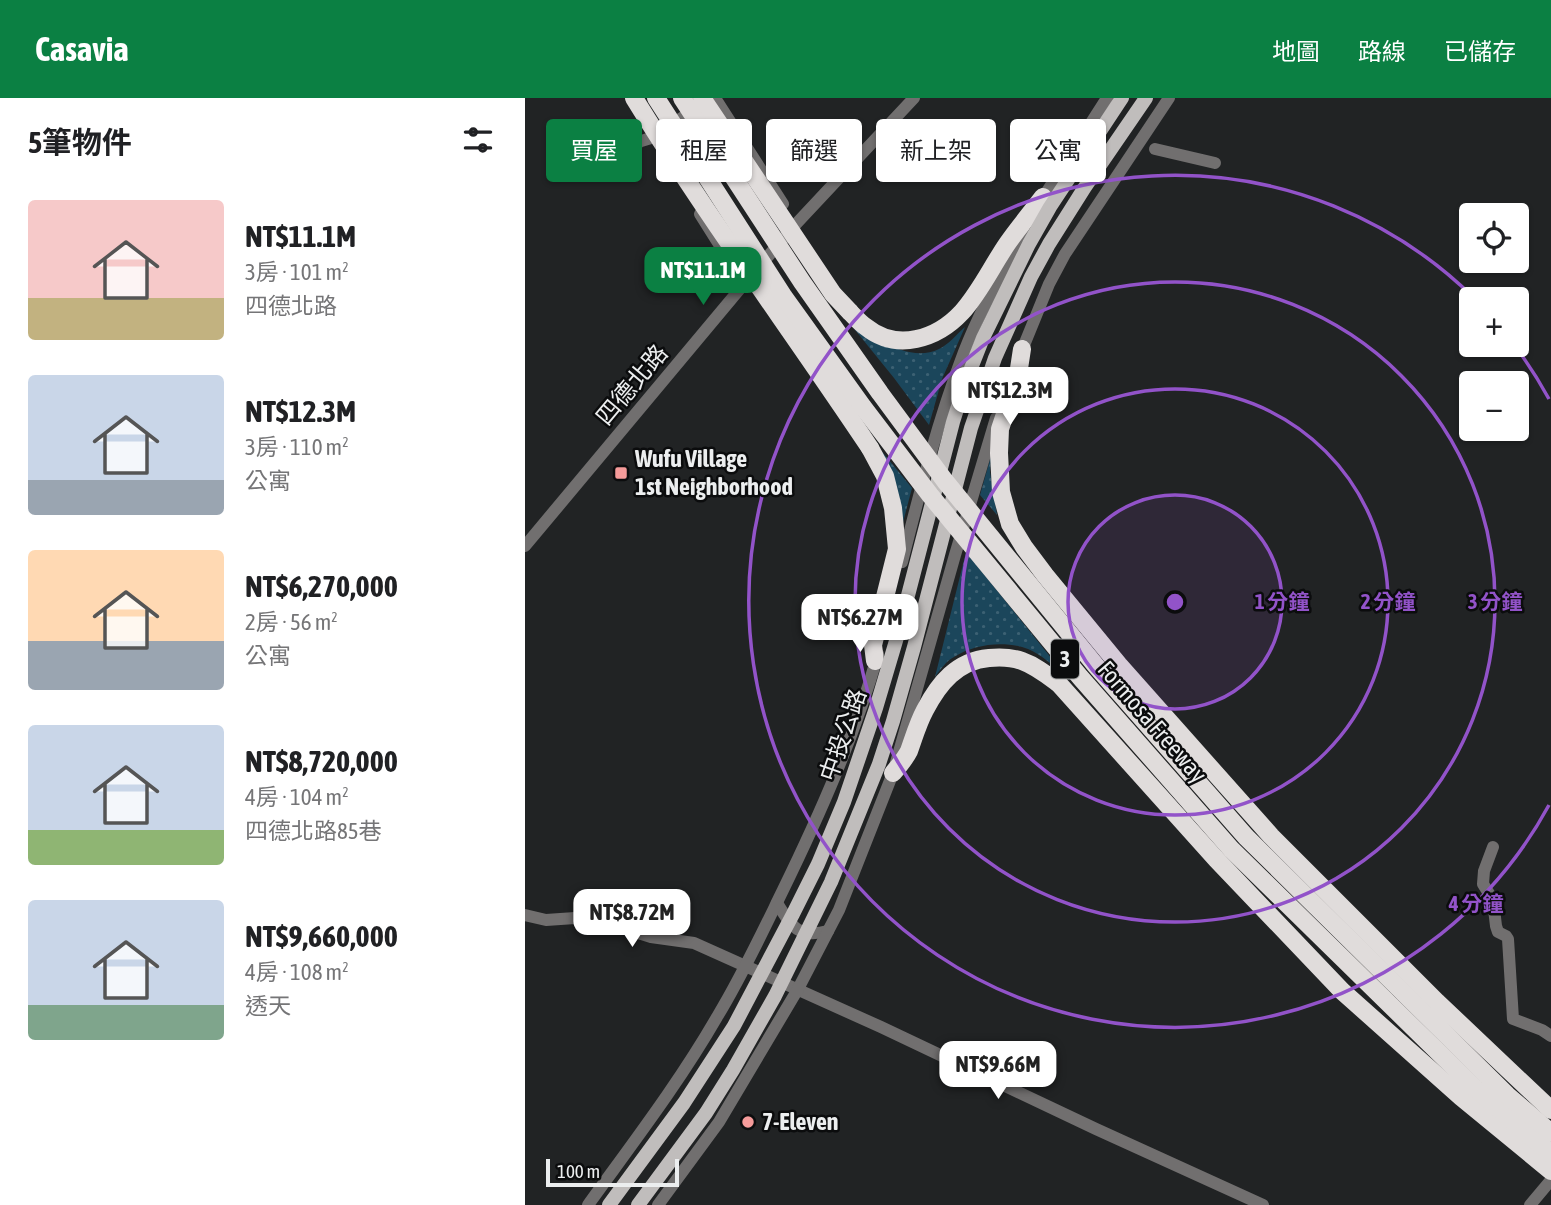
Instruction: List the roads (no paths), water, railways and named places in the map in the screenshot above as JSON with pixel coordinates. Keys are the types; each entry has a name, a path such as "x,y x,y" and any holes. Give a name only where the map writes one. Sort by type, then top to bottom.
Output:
{"highway":[{"path":"634,98 870,448 885,476 893,508 897,549 873,645 876,662"},
{"name":"Formosa Freeway","path":"656,98 784,297 863,407 930,495 1080,677 1231,849 1475,1088 1551,1154"},
{"name":"Formosa Freeway","path":"682,98 802,282 880,393 945,481 1095,666 1246,837 1507,1096 1551,1133"},
{"path":"702,98 833,294 866,328 891,339 902,341 923,338 951,322 966,306 1008,242 1043,197"},
{"path":"1022,349 1018,375 1000,429 1001,492 1010,524 1045,575 1194,751 1290,855 1428,993 1551,1110"},
{"path":"893,773 908,754 923,712 941,683 955,669 982,659 1013,658 1038,668 1059,684 1216,859 1342,991 1461,1097 1551,1171"}],"main road":[{"name":"中投公路","path":"609,1205 684,1103 734,1026 818,864 844,802 876,708 966,380 1028,244 1122,98"},
{"name":"中投公路","path":"638,1205 706,1113 733,1070 775,996 831,882 875,775 893,721 971,428 995,358 1031,277 1049,244 1146,98"}],"street":[{"path":"628,98 650,138 744,284"},
{"path":"642,141 714,98 796,225"},
{"name":"四德北路","path":"525,546 744,284 914,98"},
{"path":"588,1205 717,1019 808,839 841,759 876,662 926,472 965,349 986,302 1043,197 1107,98"},
{"path":"658,1205 719,1122 798,989 839,911 893,773 990,436 1022,349 1049,284 1065,254 1165,101"},
{"path":"1155,149 1215,163"},
{"path":"772,252 783,266"},
{"path":"1493,847 1484,871 1483,884 1493,900 1498,932 1508,939 1513,1019 1551,1036"},
{"path":"777,903 787,920 798,930 809,935 828,931"},
{"path":"525,915 545,920 575,918 606,923 651,937 694,943 1263,1205"},
{"path":"1530,1205 1551,1180"}],"place":[{"name":"Wufu Village 1st Neighborhood","path":"621,473"},
{"name":"7-Eleven","path":"748,1122"}]}
